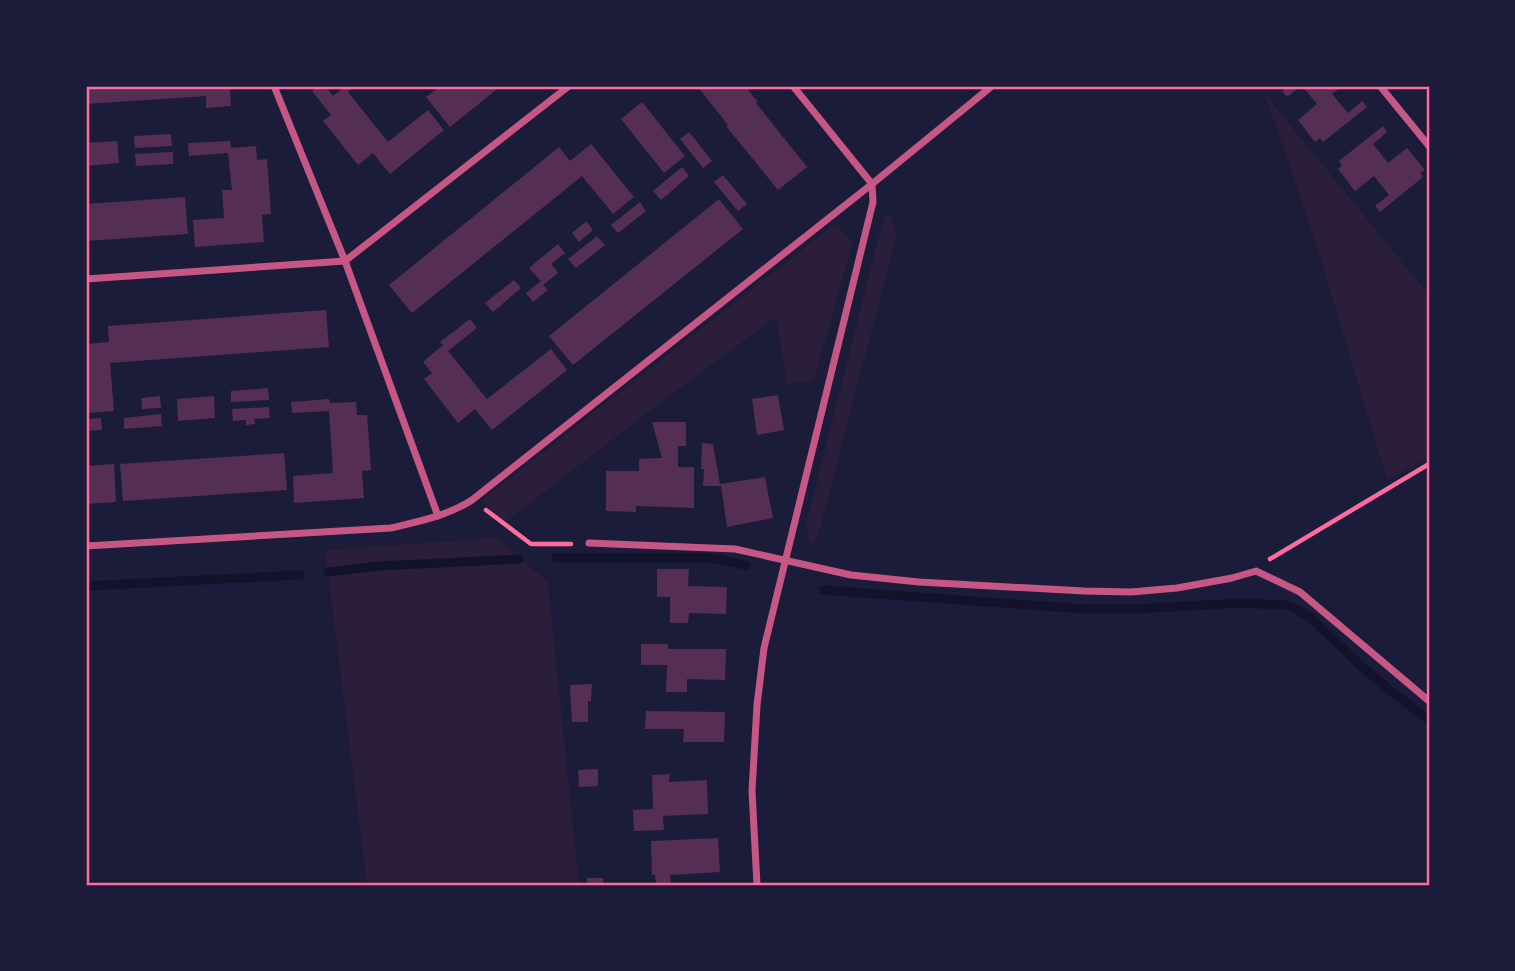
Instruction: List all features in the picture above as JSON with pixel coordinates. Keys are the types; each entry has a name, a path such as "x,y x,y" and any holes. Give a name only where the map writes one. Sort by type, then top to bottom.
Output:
{"street":[{"path":"274,86 345,261 438,516"},
{"path":"86,279 345,261 569,86"},
{"path":"757,885 752,791 764,648 873,202 872,184 793,86"},
{"path":"86,546 391,528 457,509 472,500 872,184 992,86"},
{"path":"1380,86 1429,146"},
{"path":"589,543 736,550 851,575 919,582 1131,592 1207,584 1256,571 1300,592 1429,701"}],"path":[{"path":"1256,571 1278,554 1429,464"},
{"path":"472,500 531,544 589,543"}],"shaded area":[{"path":"1265,94 1429,295 1429,459 1387,479 1316,244"},
{"path":"888,211 897,234 819,532 811,548 806,526 879,236"},
{"path":"835,224 853,241 814,381 787,384 776,317 504,523 482,500"},
{"path":"496,538 548,582 579,885 367,885 325,550"}],"building":[{"path":"86,86 230,86 231,106 206,108 206,96 86,104"},
{"path":"318,86 325,86 333,96 343,86 356,86 348,92 388,142 428,110 444,130 390,174 373,153 358,165 323,121 331,115 312,91"},
{"path":"441,86 501,86 450,127 426,97"},
{"path":"697,86 745,86 807,167 778,190"},
{"path":"1289,86 1301,86 1287,97 1282,91"},
{"path":"1302,86 1342,86 1332,94 1348,113 1362,101 1367,107 1323,142 1320,138 1315,142 1298,120 1317,104"},
{"path":"642,102 685,156 664,173 621,119"},
{"path":"1383,126 1387,132 1373,144 1388,163 1407,148 1425,170 1420,173 1423,177 1380,212 1375,206 1389,195 1374,176 1355,191 1338,169 1342,165 1339,161"},
{"path":"689,132 712,161 703,168 680,139"},
{"path":"171,134 172,146 135,148 134,136"},
{"path":"117,141 119,163 86,166 86,143"},
{"path":"230,141 231,148 256,146 257,160 267,159 271,214 262,215 264,242 195,247 193,220 224,218 222,190 232,190 228,153 189,156 188,143"},
{"path":"591,144 634,197 613,214 582,176 412,313 389,285 559,147 570,161"},
{"path":"173,152 173,164 136,166 135,154"},
{"path":"682,167 689,176 661,200 653,191"},
{"path":"723,175 747,204 738,211 714,182"},
{"path":"185,197 188,234 86,241 86,204"},
{"path":"719,199 743,229 573,365 549,336"},
{"path":"640,202 646,211 618,233 611,225"},
{"path":"586,221 593,230 579,242 572,233"},
{"path":"597,236 605,245 576,268 568,259"},
{"path":"558,244 565,253 551,264 558,273 543,285 548,290 533,302 526,293 541,281 529,268"},
{"path":"514,280 521,288 493,312 485,303"},
{"path":"326,310 329,347 110,363 114,411 87,413 86,344 109,342 108,326"},
{"path":"470,319 477,328 448,351 487,399 551,349 567,370 492,430 475,409 458,423 424,379 432,373 423,362 443,345 440,342"},
{"path":"268,388 269,400 231,402 231,391"},
{"path":"778,395 784,430 757,435 752,399"},
{"path":"160,396 161,408 142,409 141,398"},
{"path":"214,396 215,418 178,421 177,399"},
{"path":"329,399 330,403 356,402 357,415 367,415 371,470 362,471 364,498 294,503 293,476 333,473 329,411 292,413 291,402"},
{"path":"269,407 270,418 254,419 255,424 246,425 246,420 233,421 232,409"},
{"path":"161,414 162,426 124,429 124,418"},
{"path":"101,418 102,430 86,431 86,419"},
{"path":"652,422 686,422 686,446 678,446 678,467 694,467 694,508 636,506 636,512 606,511 606,471 639,471 639,459 662,458"},
{"path":"702,443 713,444 720,484 765,477 773,518 727,527 721,486 703,486"},
{"path":"284,453 287,490 123,501 120,464"},
{"path":"114,464 116,502 86,504 86,466"},
{"path":"657,569 689,569 688,586 727,587 726,614 689,613 688,623 670,623 670,597 657,597"},
{"path":"641,644 668,644 668,649 726,649 725,680 687,679 687,692 666,692 667,665 641,665"},
{"path":"592,684 591,701 588,701 588,722 572,722 570,685"},
{"path":"646,711 725,712 724,742 683,742 684,729 645,729"},
{"path":"598,769 598,786 579,787 578,770"},
{"path":"670,774 669,782 707,780 708,814 663,816 664,830 634,831 633,810 653,809 652,775"},
{"path":"718,838 720,872 670,875 671,885 656,885 655,875 652,875 651,841"},
{"path":"587,878 603,878 604,885 587,885"}],"waterway":[{"path":"556,558 709,558 746,565"},
{"path":"328,572 379,566 519,559"},
{"path":"86,586 300,575"},
{"path":"824,590 1084,609 1241,603 1286,605 1311,618 1360,665 1429,720"}]}
